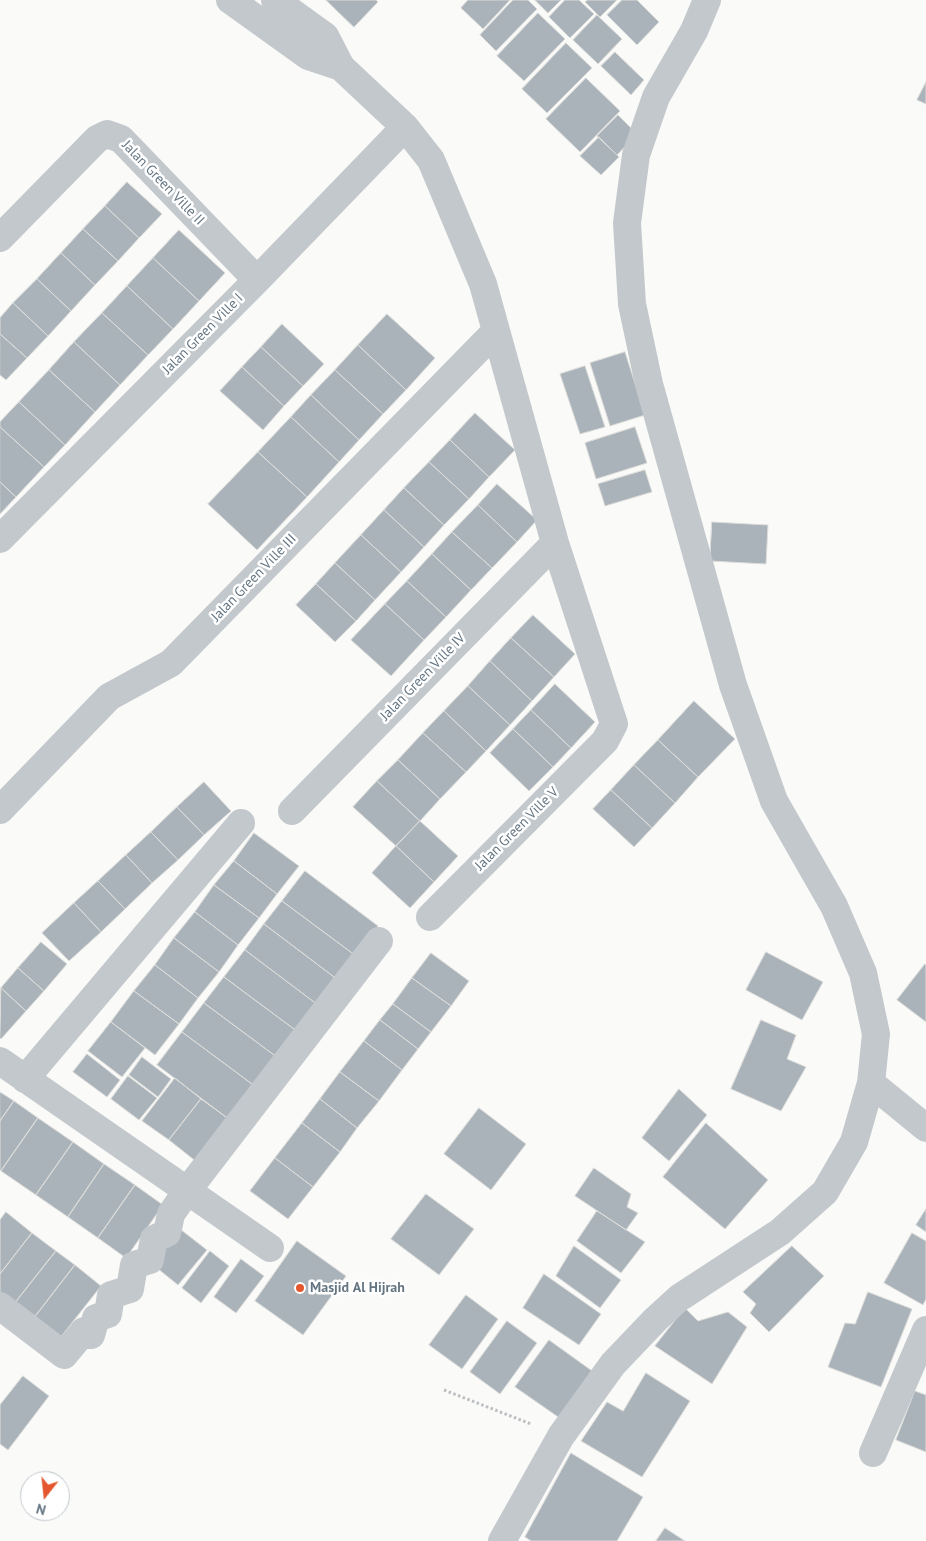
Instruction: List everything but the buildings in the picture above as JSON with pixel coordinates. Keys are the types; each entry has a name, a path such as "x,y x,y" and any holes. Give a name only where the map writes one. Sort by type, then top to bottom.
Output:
{"street":[{"path":"230,0 308,56 341,67"},
{"path":"275,0 325,36 341,67 404,126 432,160 484,284 555,543"},
{"path":"502,1541 562,1436 613,1364 679,1298 780,1232 826,1192 854,1142 872,1083 876,1034 862,973 834,906 774,801 736,694 652,393 632,304 626,223 636,155 656,98 694,31 708,0"},
{"name":"Jalan Green Ville I","path":"0,539 257,280 404,126"},
{"name":"Jalan Green Ville II","path":"0,238 97,139 108,134 121,139 257,280"},
{"name":"Jalan Green Ville III","path":"0,810 109,698 171,663 496,331"},
{"name":"Jalan Green Ville V","path":"430,917 605,741 614,724 555,543"},
{"name":"Jalan Green Ville IV","path":"292,811 555,543"},
{"path":"25,1079 241,823"},
{"path":"0,1306 64,1355 90,1324 108,1314 111,1296 130,1289 134,1266 150,1260 154,1239 167,1233 171,1214 187,1191 379,941"},
{"path":"0,1061 270,1248"},
{"path":"872,1083 926,1128"},
{"path":"873,1453 926,1330"}],"path":[{"path":"444,1390 562,1436"}],"place":[{"name":"Masjid Al Hijrah","path":"300,1288"}]}
